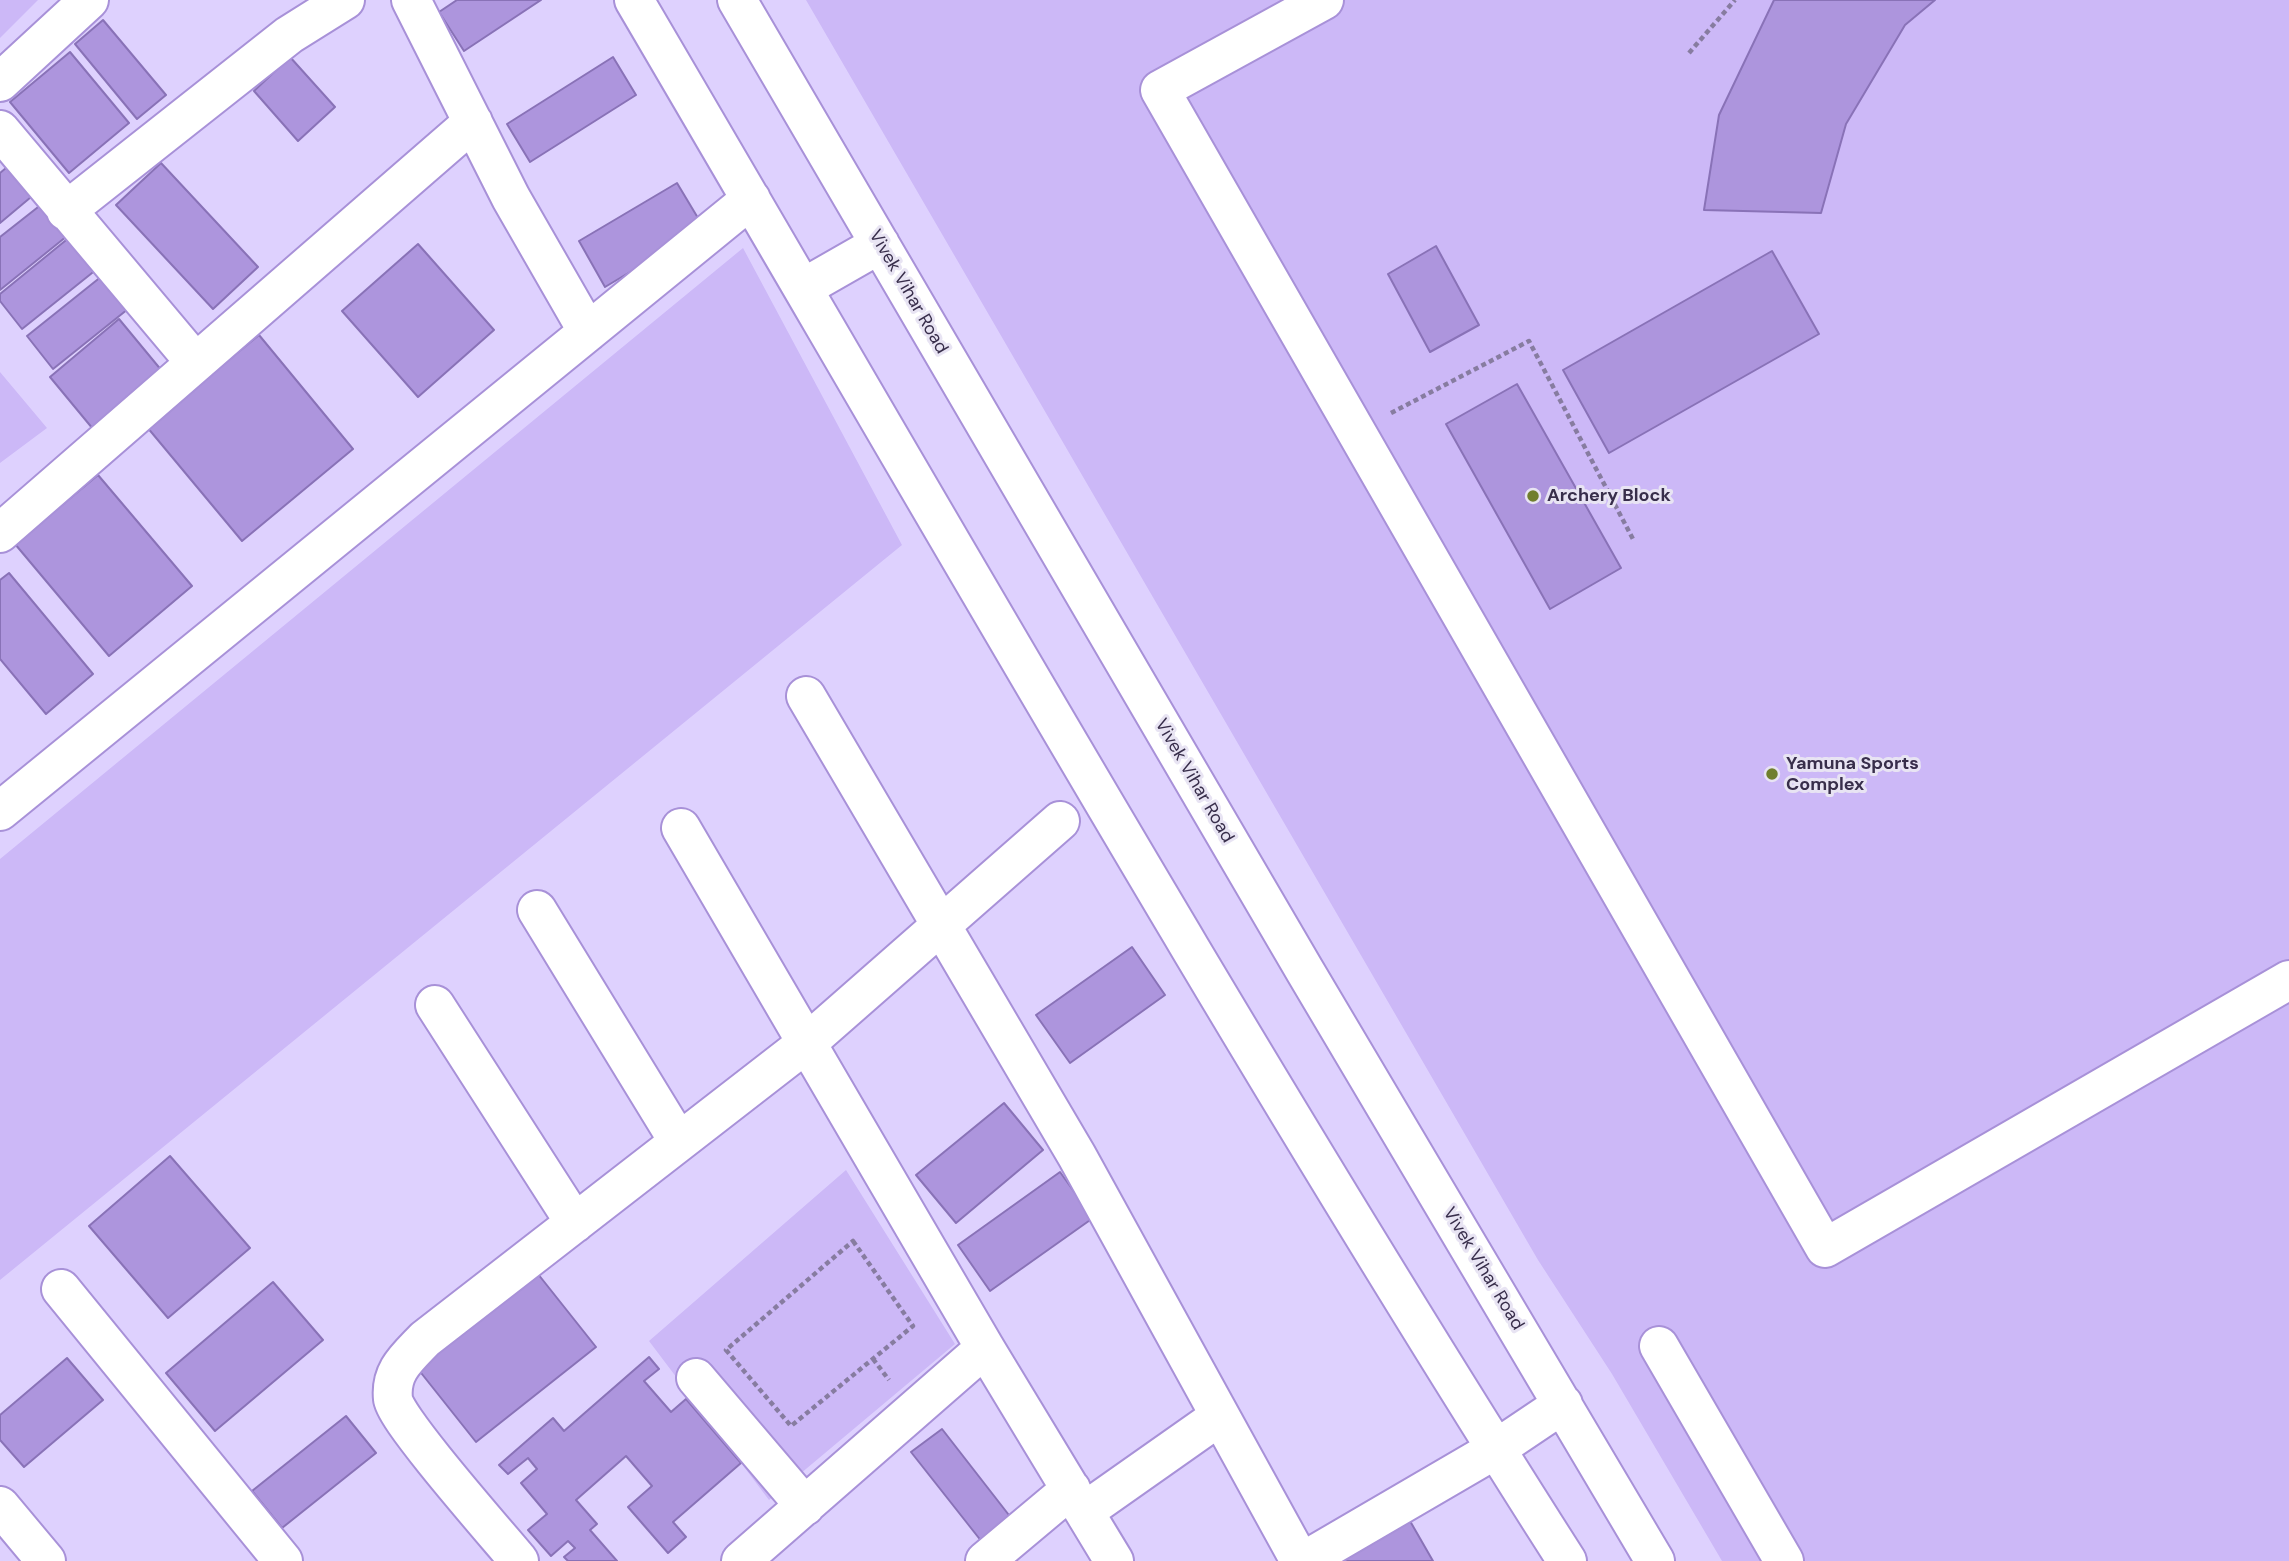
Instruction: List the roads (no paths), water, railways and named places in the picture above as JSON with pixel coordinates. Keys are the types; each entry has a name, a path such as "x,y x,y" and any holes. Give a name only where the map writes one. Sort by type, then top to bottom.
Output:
{"street":[{"path":"0,82 89,0"},
{"path":"66,211 289,36 345,0"},
{"path":"411,0 511,198 588,332"},
{"path":"634,0 1228,1013 1567,1561"},
{"name":"Vivek Vihar Road","path":"737,0 1305,971 1655,1561"},
{"path":"1324,0 1160,90 1825,1248 2289,980"},
{"path":"0,533 473,122"},
{"path":"0,130 195,362"},
{"path":"0,811 751,199"},
{"path":"803,288 880,244"},
{"path":"806,696 1077,1156 1302,1561 1496,1449 1563,1404"},
{"path":"519,1561 415,1435 392,1401 396,1371 425,1339 808,1042 1060,821"},
{"path":"681,828 985,1348 1114,1561"},
{"path":"537,910 679,1142"},
{"path":"435,1005 575,1223"},
{"path":"61,1289 283,1561"},
{"path":"1659,1346 1784,1561"},
{"path":"741,1561 985,1348"},
{"path":"696,1378 805,1506"},
{"path":"985,1561 1078,1500 1220,1416"},
{"path":"0,1506 46,1561"}],"place":[{"name":"Archery Block","path":"1533,496"},
{"name":"Yamuna Sports Complex","path":"1772,774"}]}
